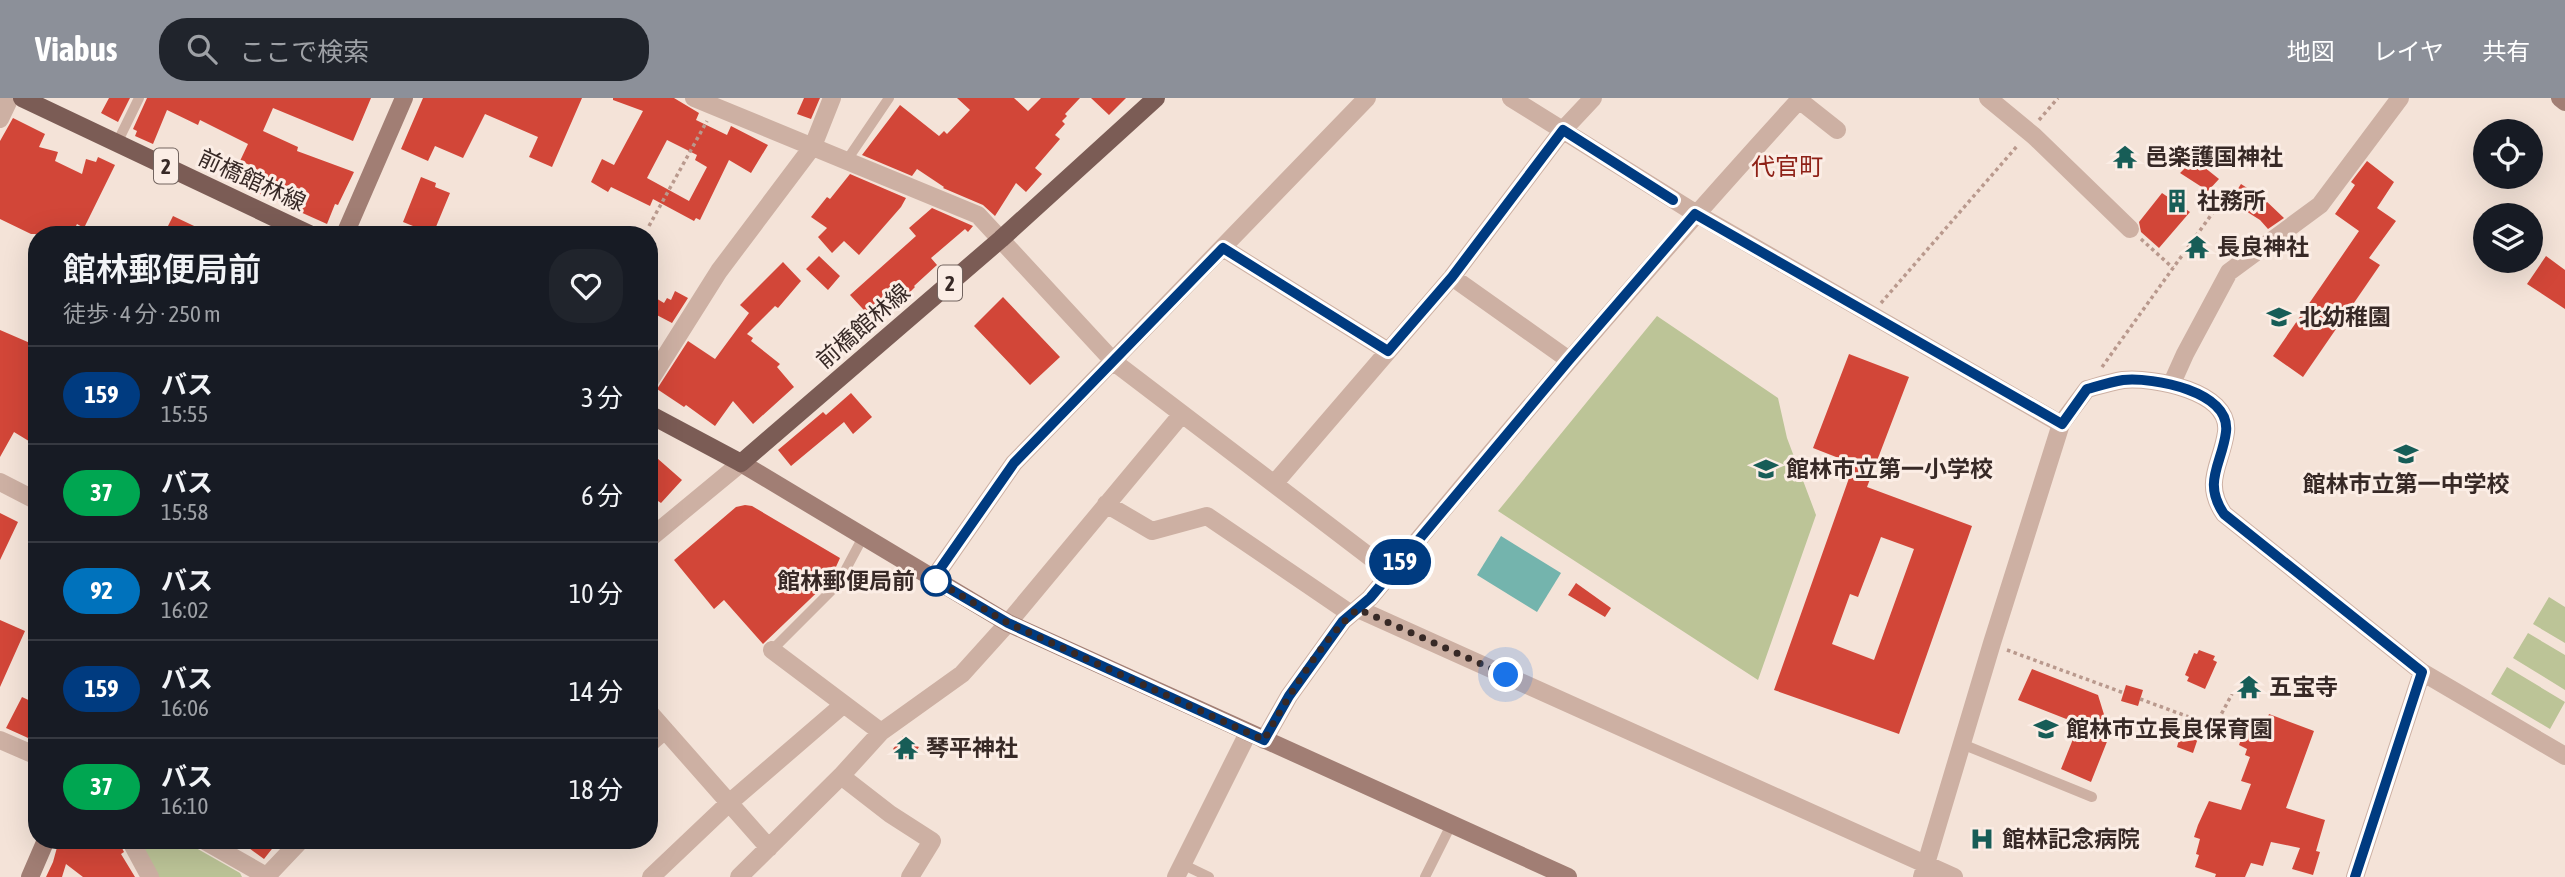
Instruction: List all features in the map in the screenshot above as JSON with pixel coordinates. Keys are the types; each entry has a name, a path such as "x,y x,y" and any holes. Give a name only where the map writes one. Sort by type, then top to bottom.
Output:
{"main road":[{"name":"前橋館林線","path":"22,98 292,226"},
{"name":"前橋館林線","path":"741,463 1001,239 1156,98"},
{"path":"658,419 741,463"}],"street":[{"path":"0,119 10,98"},
{"path":"348,226 404,98"},
{"path":"694,98 978,215 1114,362 1391,573"},
{"path":"658,368 719,271 813,146 832,98"},
{"path":"933,579 1014,463 1367,98"},
{"path":"1511,98 1695,214 2062,424"},
{"path":"1274,484 1452,277 1563,130 1593,98"},
{"path":"1988,98 2029,132 2130,229"},
{"path":"2172,383 2228,272 2320,205 2400,98"},
{"path":"2560,98 2565,102"},
{"path":"1179,871 1256,737 1343,621 1370,598 1695,214 1800,99 1837,130"},
{"path":"1223,248 1388,351"},
{"path":"1452,277 1569,360"},
{"path":"1924,871 2062,424 2087,389 2124,380 2172,383 2213,402 2222,411 2226,431 2215,467 2213,490 2217,504 2224,514 2422,672 2565,756"},
{"path":"739,877 841,776 881,732 962,674 1008,623 1182,414"},
{"path":"658,532 741,463 1008,623 1568,877"},
{"path":"0,482 28,496"},
{"path":"1106,504 1152,531 1207,516 1355,611 1924,871 1954,877"},
{"path":"772,650 881,732"},
{"path":"2355,877 2422,672"},
{"path":"651,877 729,803 844,704"},
{"path":"658,722 769,848"},
{"path":"658,736 665,730"},
{"path":"0,740 28,752"},
{"path":"841,776 890,814 932,841 909,877"},
{"path":"30,877 42,849"},
{"path":"135,849 150,877"},
{"path":"219,849 267,877 293,849"}],"lane":[{"path":"117,143 139,98"},
{"path":"847,160 889,98"},
{"path":"772,650 838,584 863,537"},
{"path":"1962,744 2092,797"},
{"path":"1425,877 1451,825"},
{"path":"1179,871 1209,877"}],"path":[{"path":"1871,315 2058,98"},
{"path":"649,226 714,107"},
{"path":"2087,389 2219,204"},
{"path":"2130,229 2173,268"},
{"path":"1992,645 2124,693"},
{"path":"2215,726 2232,694"},
{"path":"2140,699 2238,735"}],"green space":[{"path":"1657,316 1778,398 1787,438 1816,515 1758,680 1498,511"},
{"path":"2549,597 2565,607 2565,643 2533,624"},
{"path":"2528,633 2565,655 2565,690 2513,658"},
{"path":"2507,667 2565,702 2550,729 2491,694"},
{"path":"143,849 198,849 240,873 242,877 157,877"}],"water":[{"path":"1501,536 1561,573 1537,612 1477,575"}],"building":[{"path":"109,98 130,98 118,122 101,113"},
{"path":"147,98 371,98 353,141 273,108 263,131 298,147 297,151 354,172 338,205 335,204 327,224 240,185 250,165 240,161 248,144 200,120 198,125 167,110 153,144 135,136 137,131 133,129"},
{"path":"423,98 582,98 552,167 529,157 538,137 485,114 463,158 435,146 428,161 401,149"},
{"path":"674,98 699,113 696,120 727,135 731,126 768,145 751,173 729,160 700,220 696,218 694,221 653,199 650,206 611,187 608,192 591,182 602,159 614,165 643,111 613,100","holes":["667,140 697,155 695,160 707,167 689,201 647,178"]},
{"path":"804,98 820,98 811,119 797,114"},
{"path":"957,98 1014,98 1028,111 1041,98 1080,98 1065,114 1067,116 1062,121 1065,124 1055,135 1060,139 1035,168 1042,174 1026,192 1016,183 995,216 983,205 943,188 917,169 912,176 862,155 900,105 939,136 944,131 947,134 970,110"},
{"path":"1091,98 1126,98 1109,115"},
{"path":"13,118 45,134 39,147 58,152 55,161 82,174 86,159 96,162 98,157 115,165 85,226 28,226 28,233 0,219 0,141"},
{"path":"2194,159 2219,179 2208,191 2180,173"},
{"path":"2367,161 2394,182 2377,208 2396,221 2369,258 2380,265 2303,377 2273,356 2359,231 2335,214 2355,185 2351,182"},
{"path":"850,174 906,198 859,255 844,241 832,253 818,237 827,228 811,217"},
{"path":"421,177 450,193 436,226 413,226 403,222"},
{"path":"2241,184 2264,199 2284,218 2268,229 2260,220 2230,201"},
{"path":"2162,193 2190,212 2159,248 2141,232 2139,222"},
{"path":"932,208 973,226 968,232 965,229 931,258 937,265 903,299 901,296 874,321 850,295 916,236 909,228"},
{"path":"173,216 194,226 168,226"},
{"path":"819,256 840,276 828,290 806,269"},
{"path":"2546,256 2565,270 2565,309 2527,284 2534,273 2543,273 2543,260"},
{"path":"783,262 801,281 778,308 775,306 747,334 753,338 751,341 780,364 777,367 794,387 753,424 733,401 715,426 658,387 688,341 715,359 749,313 740,305"},
{"path":"675,291 688,298 672,323 658,316 658,299 664,303 667,298 671,300"},
{"path":"1003,297 1060,357 1030,385 974,326"},
{"path":"0,330 28,342 28,441 14,432 0,457"},
{"path":"1849,354 1909,377 1867,487 1972,526 1899,734 1774,690 1854,464 1813,448","holes":["1881,537 1914,549 1874,660 1832,644 1850,594 1858,597"]},
{"path":"851,393 872,417 853,434 844,422 791,466 778,450 823,412 826,415"},
{"path":"658,459 682,480 661,503 658,501"},
{"path":"752,506 840,558 830,580 763,644 724,600 714,609 674,560 736,507"},
{"path":"0,513 18,522 0,560"},
{"path":"1576,583 1611,608 1605,617 1568,595"},
{"path":"0,620 25,631 0,687"},
{"path":"2199,650 2215,656 2213,660 2217,662 2205,689 2187,681 2189,677 2185,675 2194,653 2197,654"},
{"path":"2032,669 2098,695 2110,734 2091,782 2061,769 2079,724 2018,700"},
{"path":"2126,685 2143,690 2138,706 2121,701"},
{"path":"22,697 28,700 28,738 6,728"},
{"path":"2269,714 2314,731 2286,808 2325,820 2316,851 2320,852 2313,875 2292,869 2300,848 2271,842 2263,866 2251,863 2245,877 2215,877 2216,874 2195,867 2200,839 2194,837 2209,801 2241,810 2251,784 2241,781 2250,757 2245,755 2247,749 2239,745 2244,730 2262,733"},
{"path":"2181,732 2198,738 2193,753 2177,747"},
{"name":"琴平神社","path":"903,736 919,747 910,759 905,759 893,749"},
{"path":"57,849 122,849 124,852 121,854 135,877 83,877 66,864 62,877 46,877"},
{"path":"250,849 272,849 264,859"}],"bus line":[{"name":"159","path":"1673,200 1563,130 1452,277 1388,351 1223,248 1014,463 933,579 1008,623 1264,740 1289,696 1343,621 1370,598 1695,214 2062,424 2087,389 2124,380 2172,383 2213,402 2222,411 2226,431 2215,467 2213,490 2217,504 2224,514 2422,672 2355,877"}],"place":[{"name":"邑楽護国神社","path":"2125,157"},
{"name":"社務所","path":"2177,201"},
{"name":"長良神社","path":"2197,247"},
{"name":"北幼稚園","path":"2279,317"},
{"name":"館林市立第一中学校","path":"2406,454"},
{"name":"館林市立第一小学校","path":"1766,469"},
{"name":"館林郵便局前","path":"936,581"},
{"name":"五宝寺","path":"2249,687"},
{"name":"館林市立長良保育園","path":"2046,729"},
{"name":"琴平神社","path":"906,748"},
{"name":"館林記念病院","path":"1982,839"}],"district":[{"name":"代官町","path":"1787,166"}],"route":[{"path":"936,581 933,579 1008,623 1264,740 1289,696 1343,621 1358,609 1506,675"}]}
